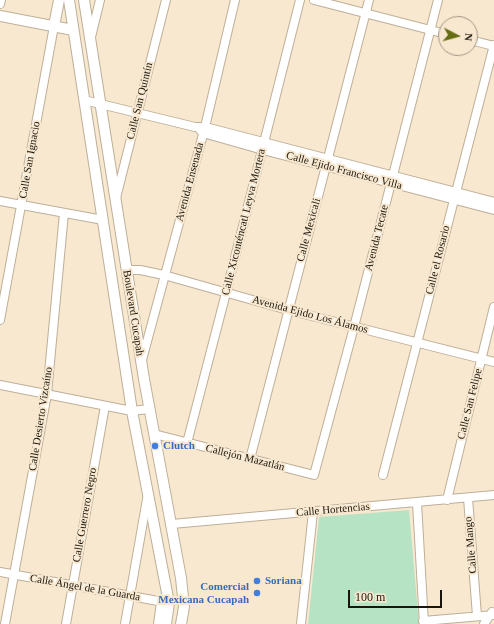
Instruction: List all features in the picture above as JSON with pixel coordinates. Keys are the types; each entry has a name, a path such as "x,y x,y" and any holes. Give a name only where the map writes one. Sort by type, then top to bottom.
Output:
{"main road":[{"name":"Calle San Ignacio","path":"54,26 59,0"},
{"name":"Boulevard Cucapah","path":"69,0 127,381 148,496 165,603 166,624"},
{"name":"Boulevard Cucapah","path":"84,0 89,41 141,363 182,578 184,607 181,624"},
{"path":"0,16 73,30"},
{"path":"127,381 144,379"}],"street":[{"path":"0,4 1,0"},
{"path":"89,41 100,0"},
{"name":"Calle San Quintín","path":"115,202 166,0"},
{"name":"Avenida Ensenada","path":"141,363 204,130 235,0"},
{"name":"Calle Xiconténcatl Leyva Mortera","path":"187,443 264,146 300,0"},
{"path":"314,0 438,32"},
{"name":"Calle Mexicali","path":"250,459 369,0"},
{"name":"Avenida Tecate","path":"314,475 354,327 438,0"},
{"name":"Calle San Ignacio","path":"0,320 54,26"},
{"path":"478,42 494,46"},
{"name":"Calle el Rosario","path":"383,476 494,46"},
{"name":"Calle Ejido Francisco Villa","path":"84,100 327,162 393,175 494,210"},
{"name":"Calle Ejido Francisco Villa","path":"327,162 390,184 494,202"},
{"path":"0,201 103,220"},
{"name":"Calle Desierto Vizcaíno","path":"5,624 46,394 64,213"},
{"name":"Avenida Ejido Los Álamos","path":"126,270 140,270 288,310 494,362"},
{"name":"Calle San Felipe","path":"447,500 494,307"},
{"path":"0,385 132,411 149,408"},
{"name":"Calle Guerrero Negro","path":"66,624 105,406"},
{"name":"Callejón Mazatlán","path":"154,434 314,475"},
{"name":"Calle Hortencias","path":"172,524 494,495"},
{"path":"125,624 148,496"},
{"name":"Calle Mango","path":"468,498 477,616"},
{"path":"417,503 424,623 493,614"},
{"path":"301,624 313,512"},
{"name":"Calle Ángel de la Guarda","path":"0,572 165,603"},
{"path":"158,624 165,603"},
{"path":"484,624 493,614"}],"green space":[{"path":"409,510 419,624 308,624 319,517"}],"place":[{"name":"Clutch","path":"155,446"},
{"name":"Soriana","path":"257,581"},
{"name":"Comercial Mexicana Cucapah","path":"257,593"}]}
